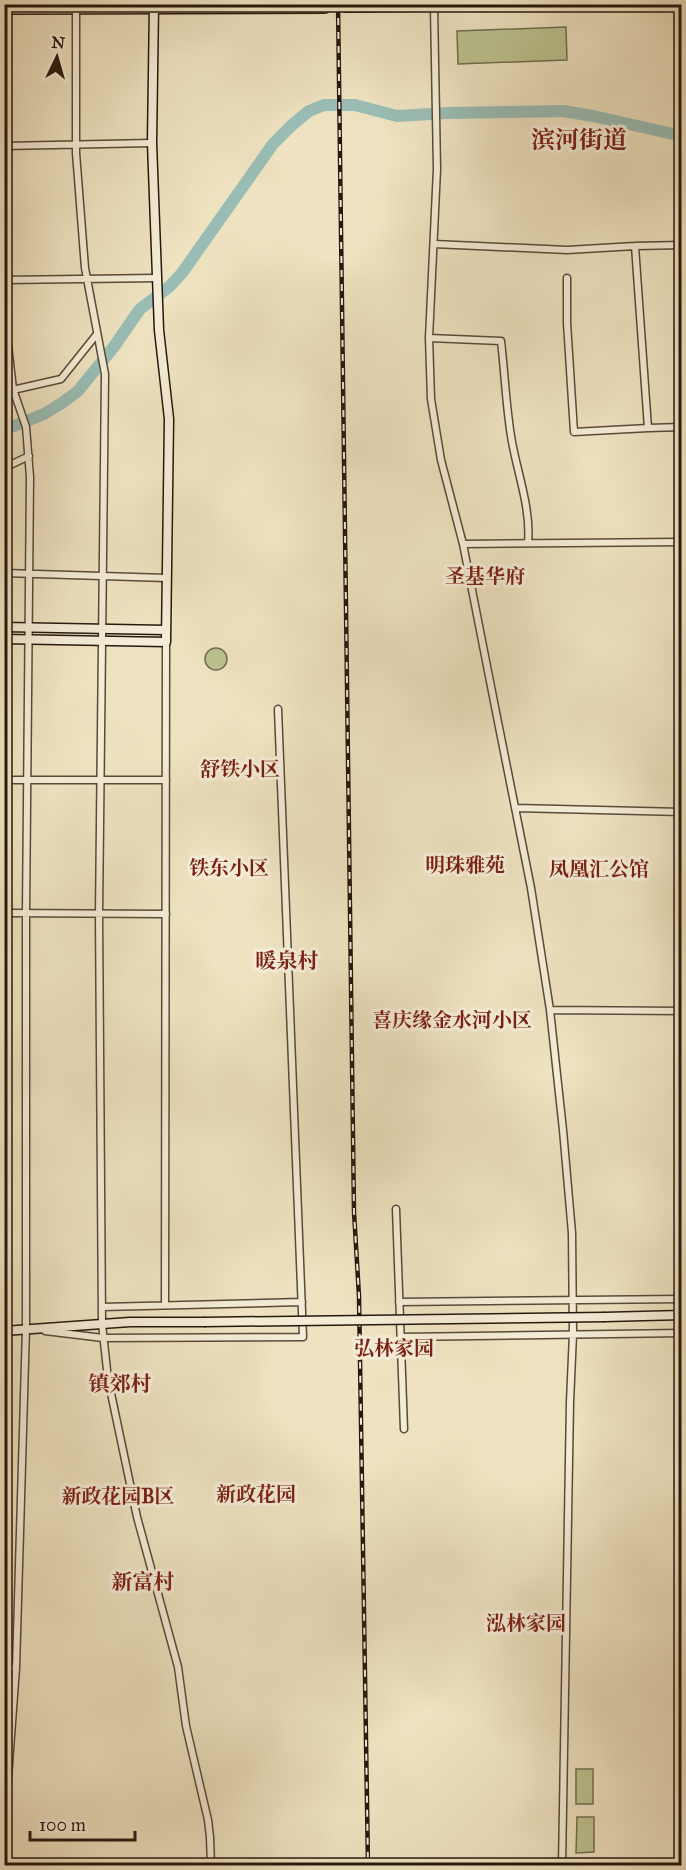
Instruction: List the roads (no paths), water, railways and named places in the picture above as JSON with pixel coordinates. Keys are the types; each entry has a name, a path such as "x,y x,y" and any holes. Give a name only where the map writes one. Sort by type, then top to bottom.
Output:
{"main road":[{"path":"345,7 607,4"},
{"path":"4,9 154,6 325,8"}],"street":[{"path":"154,6 152,143 159,330 169,419 166,630 165,1305"},
{"path":"434,7 437,169 429,338 431,399 441,460 463,544 531,888 550,1010 572,1233 573,1334 562,1866"},
{"path":"76,8 76,144 87,279 105,374 99,914 103,1338 108,1380 137,1517 178,1667 186,1726 208,1820 211,1866"},
{"path":"4,146 152,143"},
{"path":"434,244 567,249 681,245"},
{"path":"635,246 648,428"},
{"path":"4,280 157,278"},
{"path":"567,278 567,323 574,432 681,427"},
{"path":"4,287 6,328 14,390 26,427 29,456 30,574 26,913 26,1329 16,1668 4,1832"},
{"path":"4,392 61,379 97,335"},
{"path":"429,338 501,341 512,440 529,533 528,543"},
{"path":"4,468 29,456"},
{"path":"463,544 681,542"},
{"path":"4,573 167,578"},
{"path":"4,627 166,630"},
{"path":"4,639 166,642"},
{"path":"26,1329 103,1338 303,1337 278,709"},
{"path":"4,780 166,780"},
{"path":"515,808 681,812"},
{"path":"4,913 166,914"},
{"path":"550,1010 681,1011"},
{"path":"396,1209 404,1429"},
{"path":"399,1302 681,1299"},
{"path":"102,1307 302,1302"},
{"path":"4,1331 102,1324 681,1316"},
{"path":"401,1337 681,1333"},
{"path":"4,1668 16,1668"}],"waterway":[{"path":"4,430 44,414 78,391 113,348 140,309 169,287 182,273 273,144 309,111 324,105 355,105 397,116 563,111 682,136"}],"tunnel":[{"path":"325,8 345,7"}],"railway":[{"path":"338,4 354,1212 359,1296 368,1866"}],"district":[{"name":"滨河街道","path":"579,140"},
{"name":"圣基华府","path":"485,576"},
{"name":"舒铁小区","path":"240,769"},
{"name":"明珠雅苑","path":"465,865"},
{"name":"铁东小区","path":"229,868"},
{"name":"凤凰汇公馆","path":"599,869"},
{"name":"暖泉村","path":"287,961"},
{"name":"喜庆缘金水河小区","path":"452,1020"},
{"name":"弘林家园","path":"394,1348"},
{"name":"镇郊村","path":"120,1384"},
{"name":"新政花园","path":"256,1494"},
{"name":"新政花园B区","path":"118,1496"},
{"name":"新富村","path":"143,1582"},
{"name":"泓林家园","path":"526,1623"}]}
